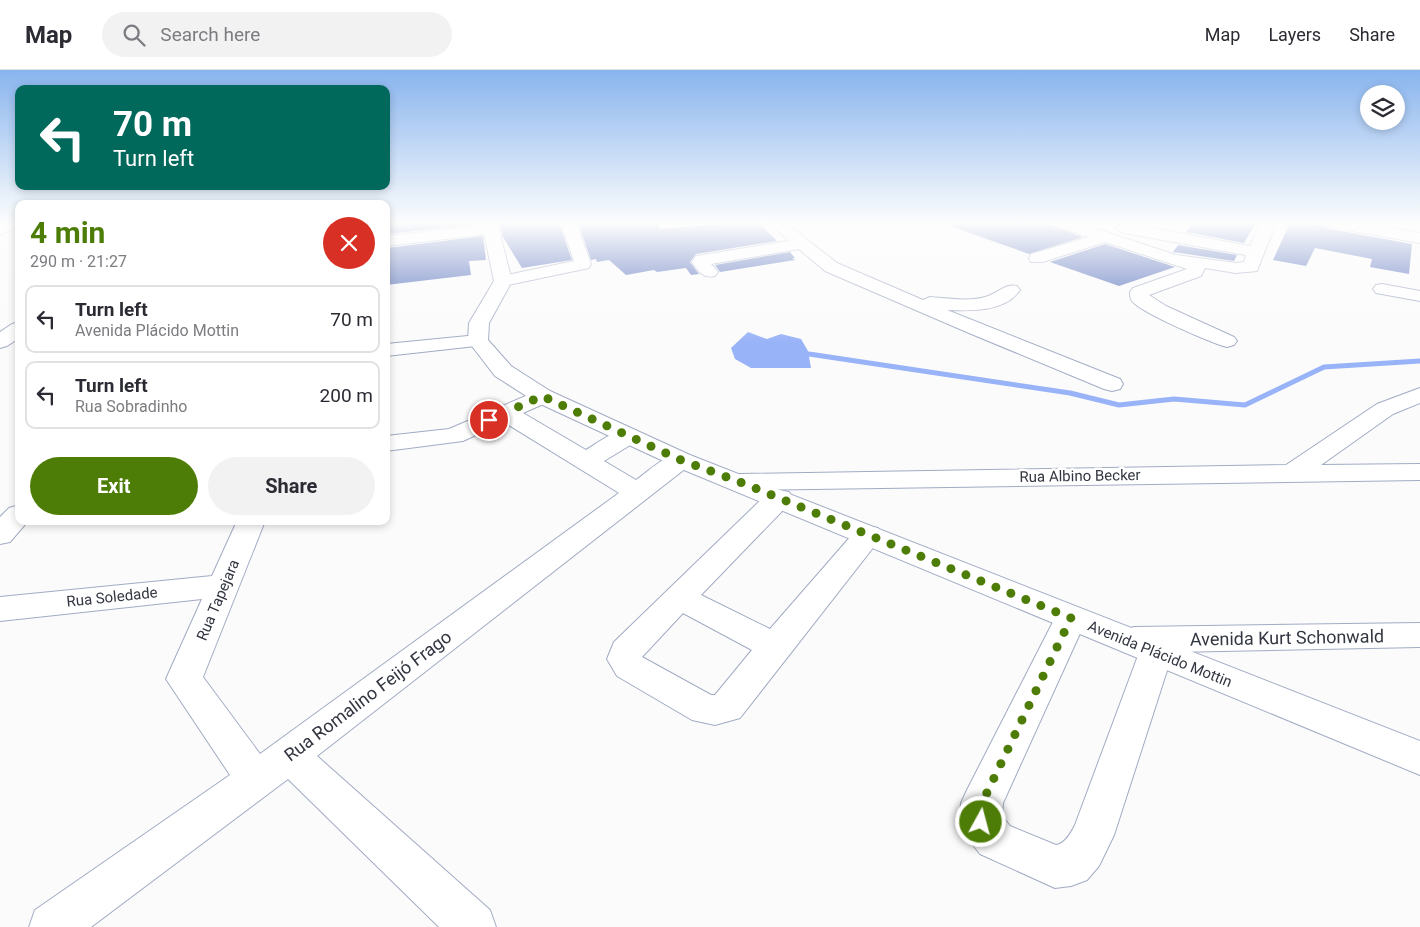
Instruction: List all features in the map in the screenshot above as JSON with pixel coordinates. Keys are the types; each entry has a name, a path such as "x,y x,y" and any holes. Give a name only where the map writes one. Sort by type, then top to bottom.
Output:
{"street":[{"path":"390,350 478,341 479,323 503,281 499,263"},
{"path":"503,281 583,263"},
{"path":"701,263 709,272"},
{"path":"826,263 976,329 1112,384"},
{"path":"1186,263 1197,268 1195,272 1139,292 1140,299 1158,310 1227,341"},
{"path":"1213,263 1246,268 1251,267 1252,263"},
{"path":"1420,286 1382,284 1420,296"},
{"path":"913,302 976,305 997,301 1012,290"},
{"path":"0,342 15,331"},
{"name":"Avenida Plácido Mottin","path":"478,341 503,371 542,396 681,460 740,482 1071,618 1420,758"},
{"path":"1292,473 1385,409 1420,395"},
{"path":"390,444 454,436 542,396"},
{"path":"506,413 638,492"},
{"path":"586,462 628,436"},
{"name":"Rua Romalino Feijó Frago","path":"52,927 256,780 681,460"},
{"name":"Rua Albino Becker","path":"740,482 1420,472"},
{"path":"778,498 626,651 624,659 629,666 705,709 715,710 727,707 775,646 868,535"},
{"path":"0,535 15,518"},
{"name":"Rua Tapejara","path":"249,525 184,679 256,780"},
{"name":"Rua Soledade","path":"0,609 224,586"},
{"path":"678,597 775,646"},
{"path":"1071,618 982,803 981,822 995,840 1055,868 1071,865 1084,851 1093,835 1140,646"},
{"name":"Avenida Kurt Schonwald","path":"1140,646 1420,635"},
{"path":"289,755 473,927"}],"water":[{"path":"748,332 767,339 781,334 801,339 808,351 811,368 751,368 735,359 731,348"}],"building":[{"path":"390,263 469,263 471,275 390,285"},
{"path":"519,263 553,263 522,268"},
{"path":"612,263 691,263 699,274 691,275 686,268 657,272 654,270 626,275"},
{"path":"727,263 776,263 720,272 715,265"},
{"path":"1053,263 1163,263 1175,267 1119,286"},
{"path":"1289,263 1308,263 1306,266"},
{"path":"1371,263 1410,263 1409,274 1370,267"}],"waterway":[{"path":"809,354 1070,393 1119,405 1174,399 1245,405 1324,367 1420,361"}],"route":[{"path":"489,420 542,396 681,460 740,482 1071,618 982,803 981,822"}]}
